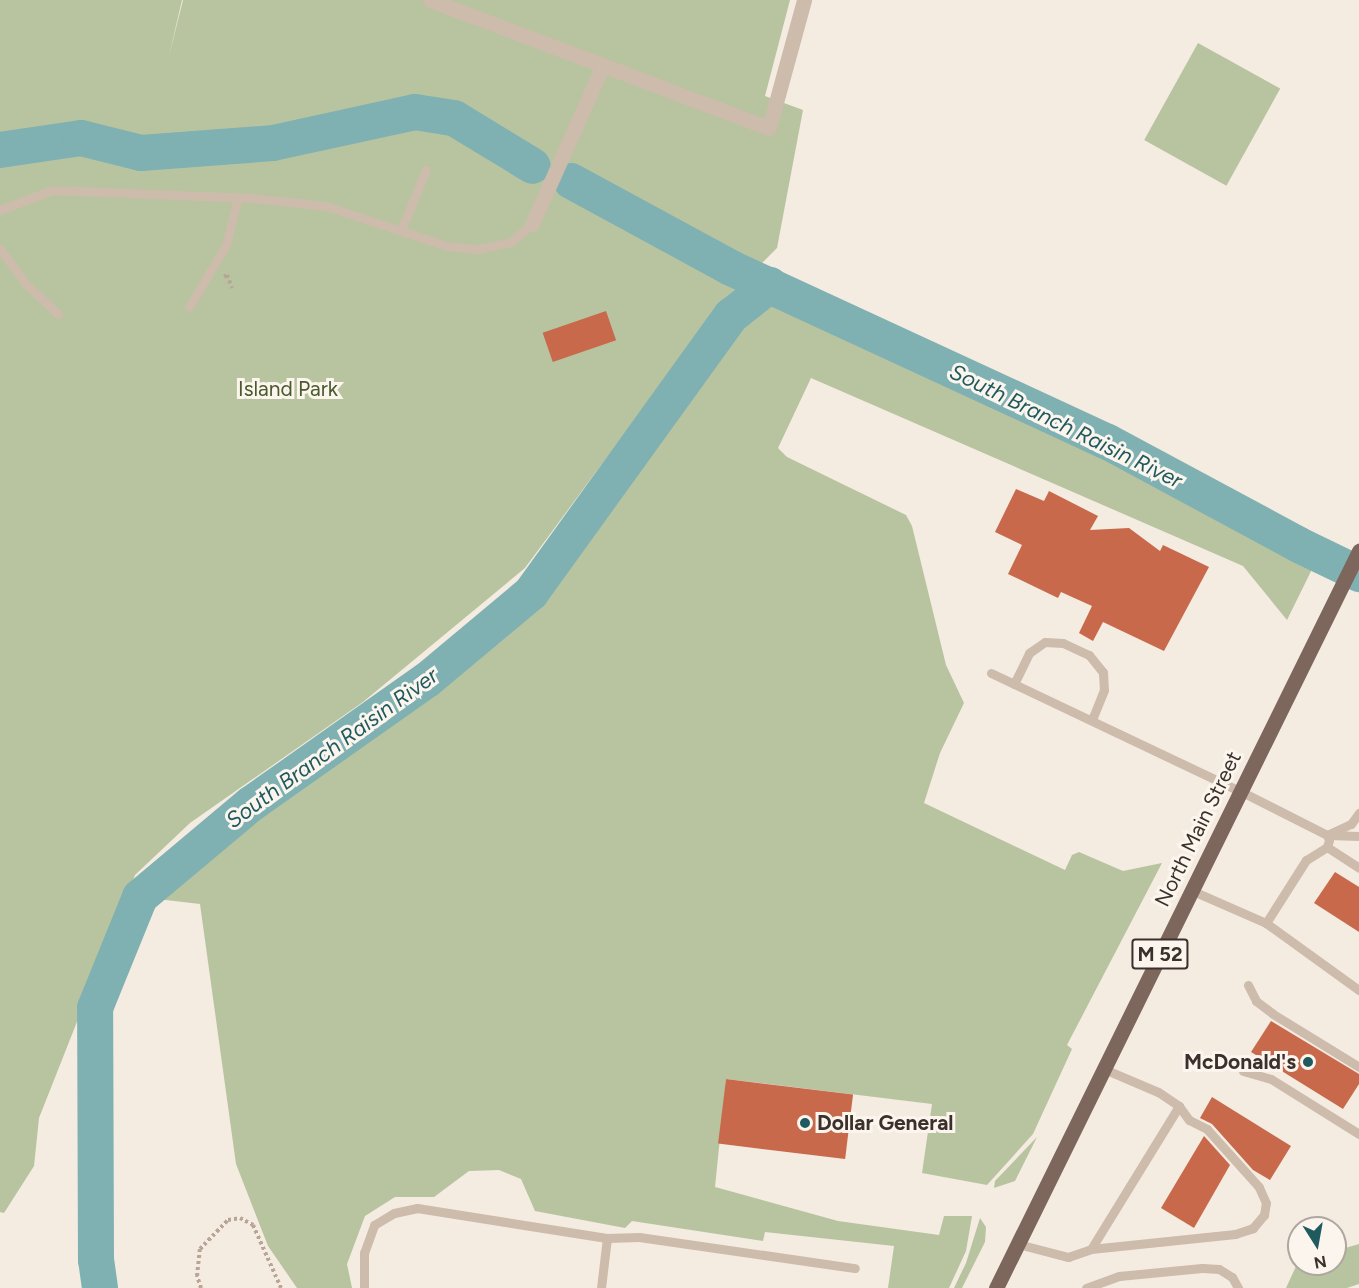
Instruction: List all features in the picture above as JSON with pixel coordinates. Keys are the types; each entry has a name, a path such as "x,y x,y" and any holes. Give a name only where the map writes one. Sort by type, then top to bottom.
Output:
{"main road":[{"name":"North Main Street","path":"996,1288 1359,551"}],"street":[{"path":"430,0 769,128 804,0"},
{"path":"532,224 603,65"}],"lane":[{"path":"401,230 426,170"},
{"path":"0,210 52,190 238,197 327,206 447,246 478,249 511,242 532,224"},
{"path":"189,307 226,245 238,197"},
{"path":"0,249 26,284 58,314"},
{"path":"1014,684 1029,653 1045,642 1063,643 1089,655 1104,672 1104,690 1092,720"},
{"path":"991,673 1327,834 1359,836"},
{"path":"1327,834 1351,824 1359,813"},
{"path":"1327,834 1327,847"},
{"path":"1327,847 1359,868"},
{"path":"1266,923 1306,860 1327,847"},
{"path":"1191,890 1266,923 1359,990"},
{"path":"1248,985 1256,1001 1273,1014 1359,1066"},
{"path":"1018,1244 1068,1257 1091,1249 1235,1234 1253,1228 1264,1215 1266,1203 1259,1187 1207,1129 1189,1120 1179,1106 1158,1092 1104,1069"},
{"path":"1243,1071 1271,1079 1359,1134"},
{"path":"1091,1249 1179,1106"},
{"path":"1348,1128 1359,1128"},
{"path":"364,1288 364,1253 374,1225 394,1213 417,1208 608,1238 639,1237 855,1268"},
{"path":"601,1288 608,1238"},
{"path":"1086,1288 1119,1276 1202,1268 1220,1269 1232,1277 1238,1288"}],"path":[{"path":"201,1288 197,1276 200,1249 228,1220 240,1218 253,1225 281,1288"}],"green space":[{"name":"Island Park","path":"0,0 182,0 169,56 183,0 790,0 765,96 803,110 777,248 717,308 525,568 363,702 190,823 135,875 39,1118 34,1166 4,1213 0,1212 0,162 104,144 81,138 0,150"},
{"path":"1198,43 1280,89 1226,186 1144,140"},
{"path":"770,285 1108,442 1319,555 1287,620 1243,566 811,378 778,448 787,457 906,515 912,526 946,665 964,703 940,753 924,803 1065,870 1072,855 1079,852 1123,871 1162,863 1067,1045 1072,1049 1033,1134 987,1185 922,1173 932,1104 726,1079 715,1187 838,1221 939,1235 944,1216 972,1216 966,1251 949,1288 888,1288 894,1246 765,1232 763,1241 632,1221 625,1228 535,1211 521,1179 499,1170 469,1171 434,1197 395,1197 365,1216 347,1264 352,1288 297,1288 268,1246 236,1164 200,904 140,897 251,804 427,680 531,593 731,316"},
{"path":"1037,1137 1015,1181 994,1188 995,1181"},
{"path":"980,1218 986,1227 985,1242 962,1288 954,1288 966,1263"},
{"path":"1359,1244 1359,1284 1347,1288 1286,1288 1292,1276 1347,1276 1347,1248"}],"building":[{"path":"606,311 616,340 553,362 543,333"},
{"path":"1016,489 1044,501 1049,491 1098,516 1090,530 1129,528 1160,551 1163,545 1209,567 1164,651 1103,622 1093,641 1079,633 1092,606 1061,592 1058,598 1008,574 1022,545 995,532"},
{"path":"1335,872 1359,887 1359,932 1314,903"},
{"name":"McDonald's","path":"1271,1021 1359,1074 1359,1084 1343,1109 1251,1052"},
{"path":"726,1079 853,1095 845,1159 718,1144"},
{"path":"1212,1097 1291,1146 1270,1180 1253,1170 1212,1124 1200,1118"},
{"path":"1204,1136 1230,1165 1194,1228 1161,1208"}],"waterway":[{"name":"South Branch Raisin River","path":"0,150 81,138 141,153 273,143 415,112 454,118 533,166"},
{"name":"South Branch Raisin River","path":"571,181 731,268 1108,442 1299,545 1359,574"},
{"name":"South Branch Raisin River","path":"100,1288 96,1260 95,1008 140,897 251,804 427,680 531,593 731,316 770,285"}],"place":[{"name":"McDonald's","path":"1308,1062"},
{"name":"Dollar General","path":"805,1123"}]}
